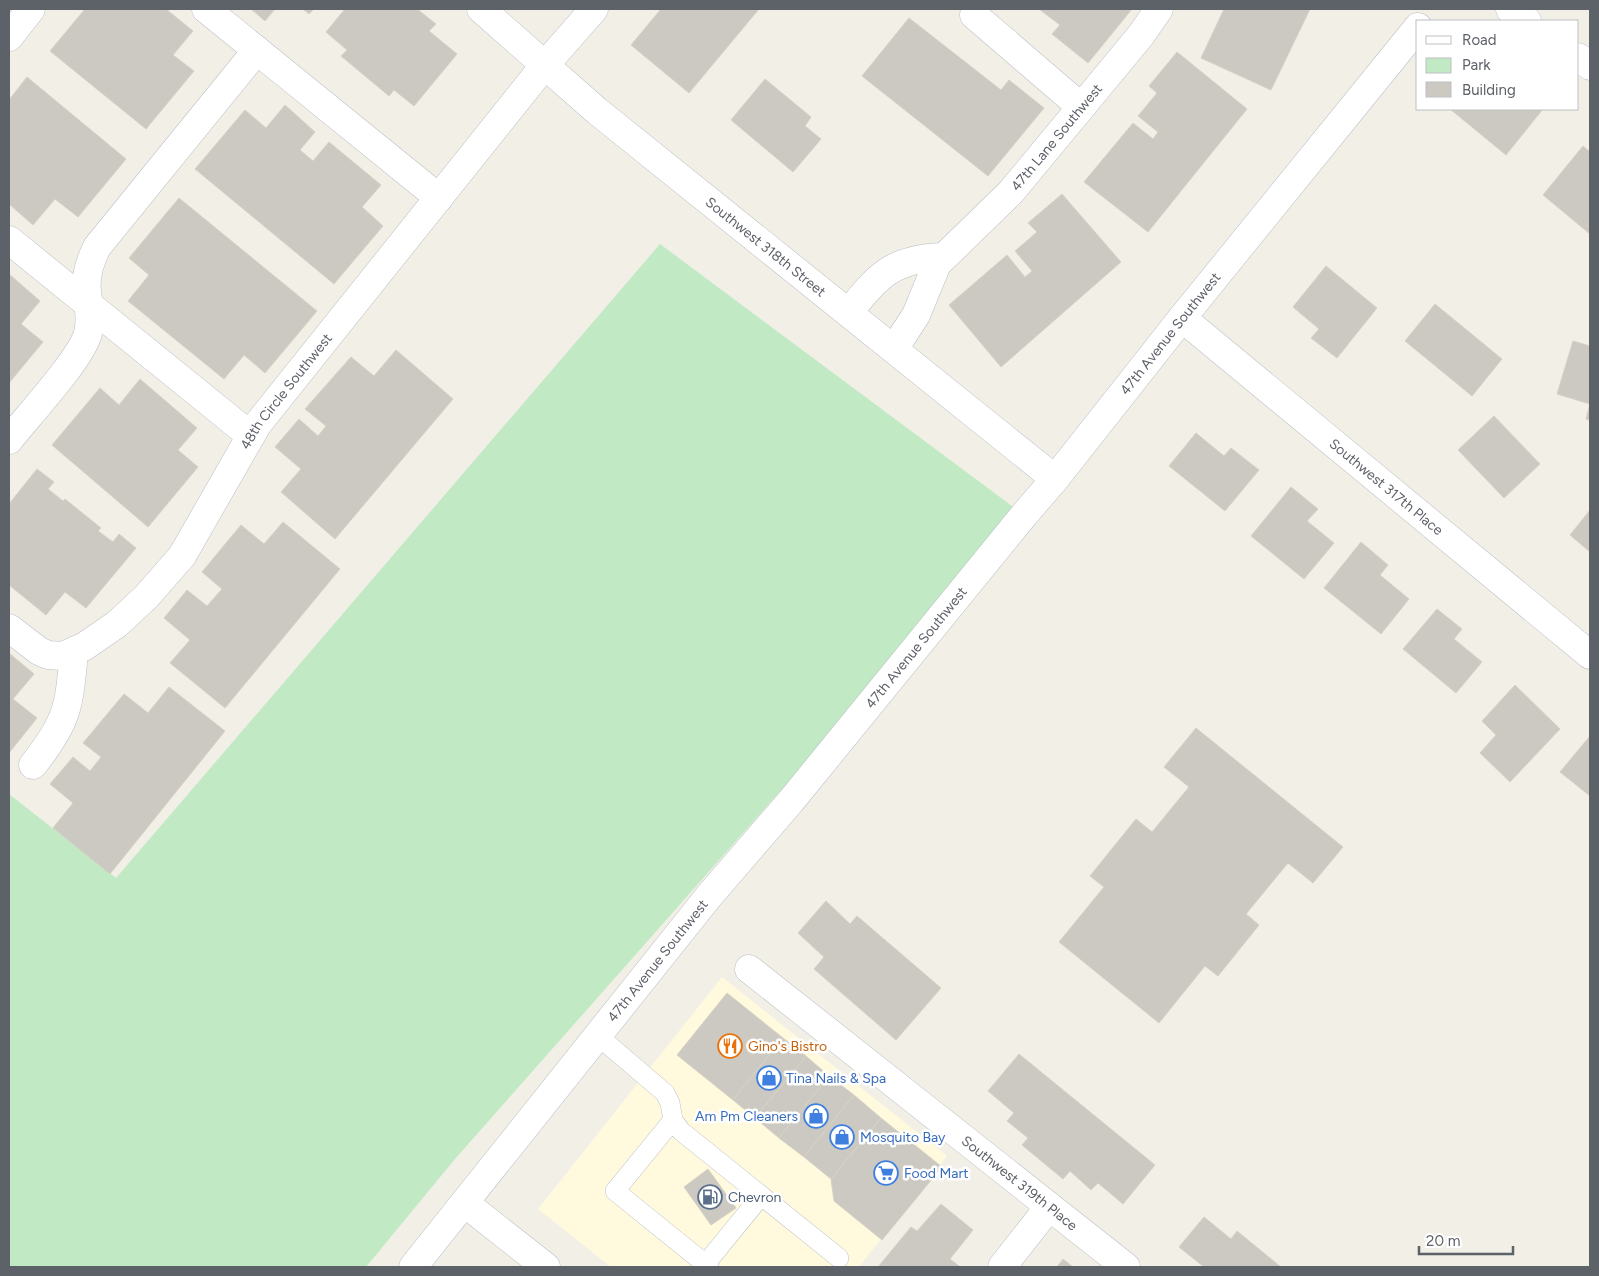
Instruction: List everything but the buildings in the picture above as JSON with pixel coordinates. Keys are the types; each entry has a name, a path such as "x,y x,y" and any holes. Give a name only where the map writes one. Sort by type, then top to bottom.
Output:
{"street":[{"path":"9,37 31,9"},
{"path":"206,9 439,198"},
{"name":"Southwest 318th Street","path":"481,9 544,66 1055,480"},
{"name":"48th Circle Southwest","path":"9,628 27,643 48,655 63,656 74,652 100,636 130,613 182,556 204,520 232,466 251,436 544,66 594,9"},
{"name":"47th Lane Southwest","path":"894,349 916,315 932,273 942,257 989,216 1141,35 1159,9"},
{"path":"1423,20 1432,9"},
{"path":"1510,9 1526,20"},
{"path":"974,15 1081,107"},
{"name":"47th Avenue Southwest","path":"413,1267 466,1204 597,1035 1024,515 1055,480 1182,318 1416,29"},
{"path":"9,440 83,346 90,324 87,277 90,262 98,247 257,50"},
{"path":"1579,58 1590,66"},
{"path":"9,240 251,436"},
{"path":"849,312 866,290 889,270 911,260 942,257"},
{"name":"Southwest 317th Place","path":"1182,318 1590,655"},
{"path":"33,765 65,717 74,652"},
{"name":"Southwest 319th Place","path":"749,969 1126,1267"},
{"path":"466,1204 546,1267"},
{"path":"1002,1267 1050,1207"}],"lane":[{"path":"597,1035 665,1093 670,1103 673,1120 682,1131 839,1258"},
{"path":"673,1120 615,1191 706,1266 761,1196"}],"shaded area":[{"path":"722,977 947,1156 859,1267 611,1267 538,1209"}],"green space":[{"path":"660,244 1024,515 455,1159 366,1267 9,1267 9,794 116,878"}],"place":[{"name":"Gino's Bistro","path":"730,1046"},
{"name":"Tina Nails & Spa","path":"769,1078"},
{"name":"Am Pm Cleaners","path":"816,1116"},
{"name":"Mosquito Bay","path":"842,1137"},
{"name":"Food Mart","path":"886,1173"},
{"name":"Chevron","path":"710,1197"}]}
